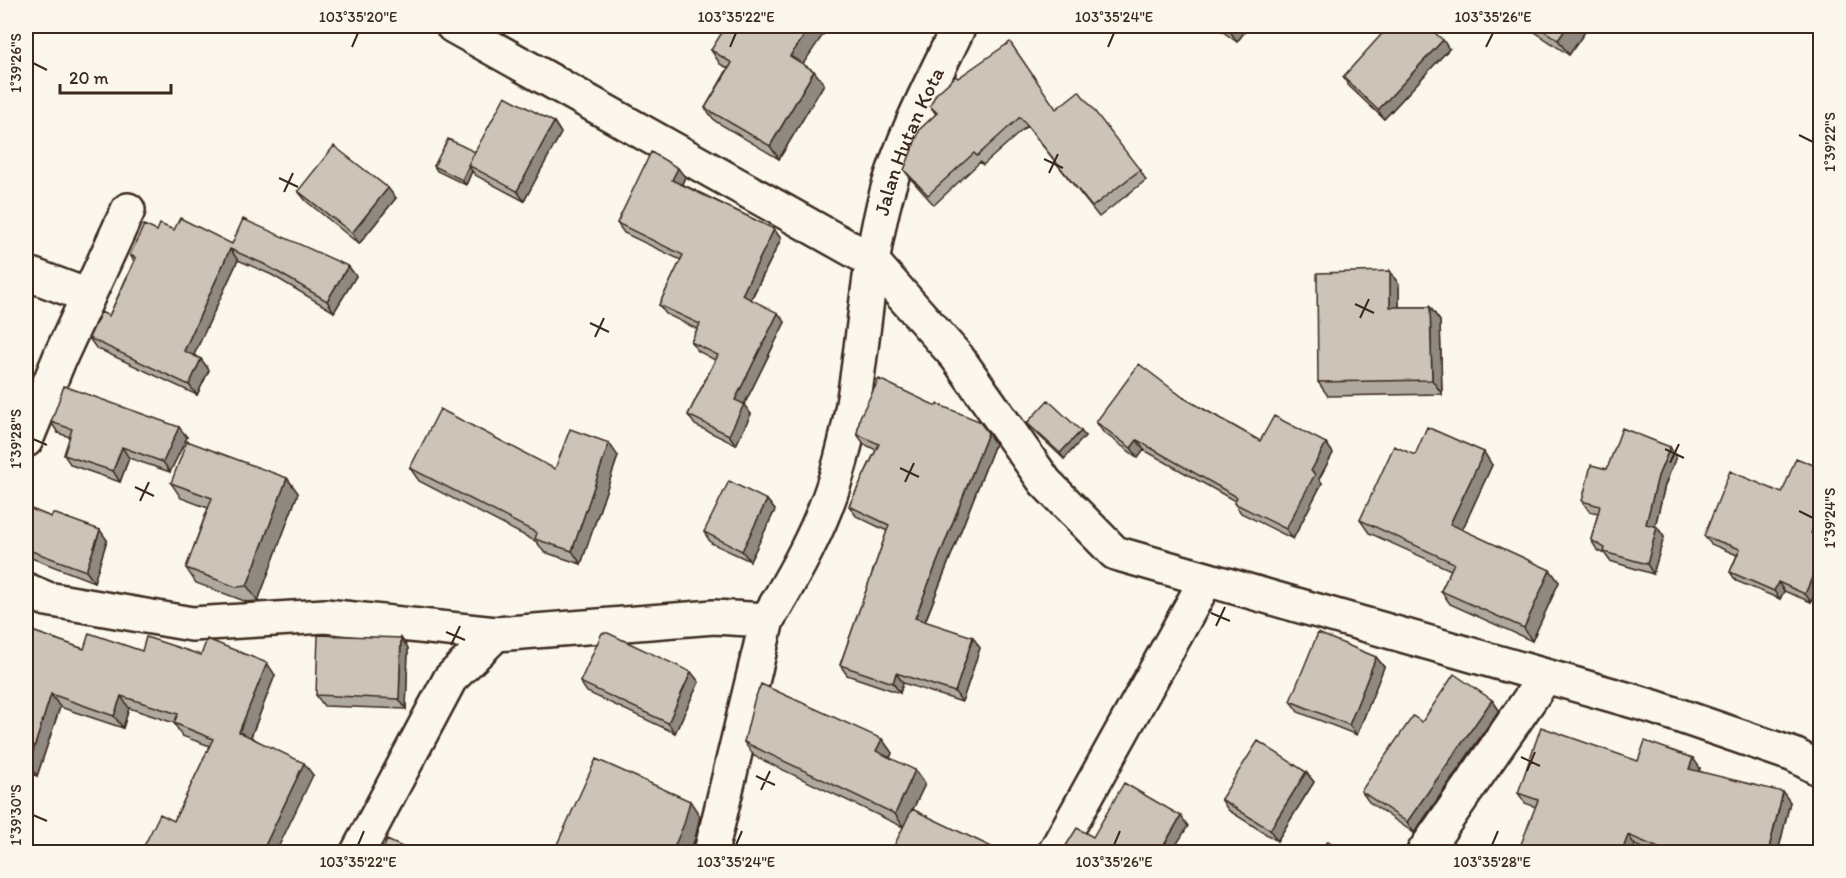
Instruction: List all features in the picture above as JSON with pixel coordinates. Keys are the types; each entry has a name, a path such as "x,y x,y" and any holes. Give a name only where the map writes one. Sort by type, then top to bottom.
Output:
{"street":[{"path":"453,26 871,260 957,357 1046,482 1114,553 1654,707 1794,755 1821,769"},
{"name":"Jalan Hutan Kota","path":"711,852 767,620 797,569 836,478 849,427 871,260 888,191 913,122 959,26"},
{"path":"26,440 128,210"},
{"path":"26,273 88,296"},
{"path":"1055,852 1206,580"},
{"path":"26,590 47,598 192,624 325,616 496,634 714,617 767,620"},
{"path":"358,852 450,680 496,634"},
{"path":"1424,852 1545,677"}],"building":[{"path":"726,26 811,26 790,56 814,71 770,146 705,108 732,63 711,50"},
{"path":"1222,26 1234,26 1230,31"},
{"path":"1389,26 1427,26 1443,40 1378,110 1343,77"},
{"path":"1537,26 1568,26 1558,40"},
{"path":"1010,42 1056,109 1079,91 1140,170 1092,207 1020,117 977,156 974,153 928,195 904,170 920,129 937,113 930,106 936,94 956,76 958,78"},
{"path":"505,96 554,122 517,191 468,165"},
{"path":"448,139 475,152 462,180 434,166"},
{"path":"334,146 388,188 352,233 298,191"},
{"path":"651,152 678,168 672,180 774,229 742,295 778,313 735,400 744,404 729,435 688,415 718,355 691,342 700,324 659,305 683,255 617,223"},
{"path":"180,218 232,244 243,219 348,266 327,301 264,264 230,249 184,351 201,359 189,385 89,338 101,312 109,316 136,258 130,255 144,225 157,231 160,224 174,230"},
{"path":"1390,271 1390,307 1430,307 1432,380 1318,382 1317,273"},
{"path":"1139,364 1184,398 1260,441 1274,416 1326,443 1311,471 1315,474 1286,529 1234,503 1237,497 1137,440 1131,448 1096,422"},
{"path":"879,379 936,406 937,404 979,421 988,433 915,618 973,637 955,692 896,673 893,683 840,665 889,525 849,506 879,444 857,434 860,417"},
{"path":"64,386 179,427 163,462 122,447 113,471 64,455 72,429 51,422"},
{"path":"1048,400 1081,431 1060,453 1027,423"},
{"path":"440,409 555,469 570,429 609,443 572,551 535,539 537,533 410,468"},
{"path":"1427,427 1484,452 1450,524 1550,570 1524,628 1441,591 1454,563 1360,520 1394,446 1415,455"},
{"path":"1622,428 1670,447 1658,476 1646,524 1657,527 1647,564 1604,552 1605,548 1591,540 1600,506 1582,501 1591,465 1607,469"},
{"path":"187,441 287,478 247,586 236,587 186,568 212,498 171,483"},
{"path":"1796,458 1821,468 1821,511 1811,533 1821,537 1821,556 1805,594 1778,582 1774,591 1730,572 1740,549 1704,536 1730,471 1782,493"},
{"path":"729,481 767,500 742,551 704,532"},
{"path":"26,507 51,517 53,513 100,530 86,571 26,549"},
{"path":"26,629 84,649 89,633 142,651 146,637 201,655 207,639 267,663 239,732 304,763 262,852 141,852 160,814 174,821 213,739 174,723 178,714 121,696 114,716 51,694 29,764 26,763"},
{"path":"602,633 608,633 691,672 668,723 580,682"},
{"path":"1318,633 1376,657 1349,725 1290,701"},
{"path":"318,635 401,638 399,699 316,695"},
{"path":"1454,674 1492,700 1407,822 1361,791 1413,716 1422,722"},
{"path":"761,684 882,739 876,751 915,770 895,814 744,742 754,701"},
{"path":"1541,727 1638,761 1645,741 1693,758 1689,769 1783,792 1768,852 1668,852 1628,835 1622,852 1518,852 1538,800 1518,793"},
{"path":"1258,741 1306,772 1270,830 1221,799"},
{"path":"596,759 690,801 684,824 672,852 554,851"},
{"path":"1124,783 1181,816 1160,852 1062,852 1077,828 1093,837"},
{"path":"912,809 1002,852 891,852"},
{"path":"387,840 413,852 382,852"},
{"path":"1328,841 1345,852 1320,852"}]}
